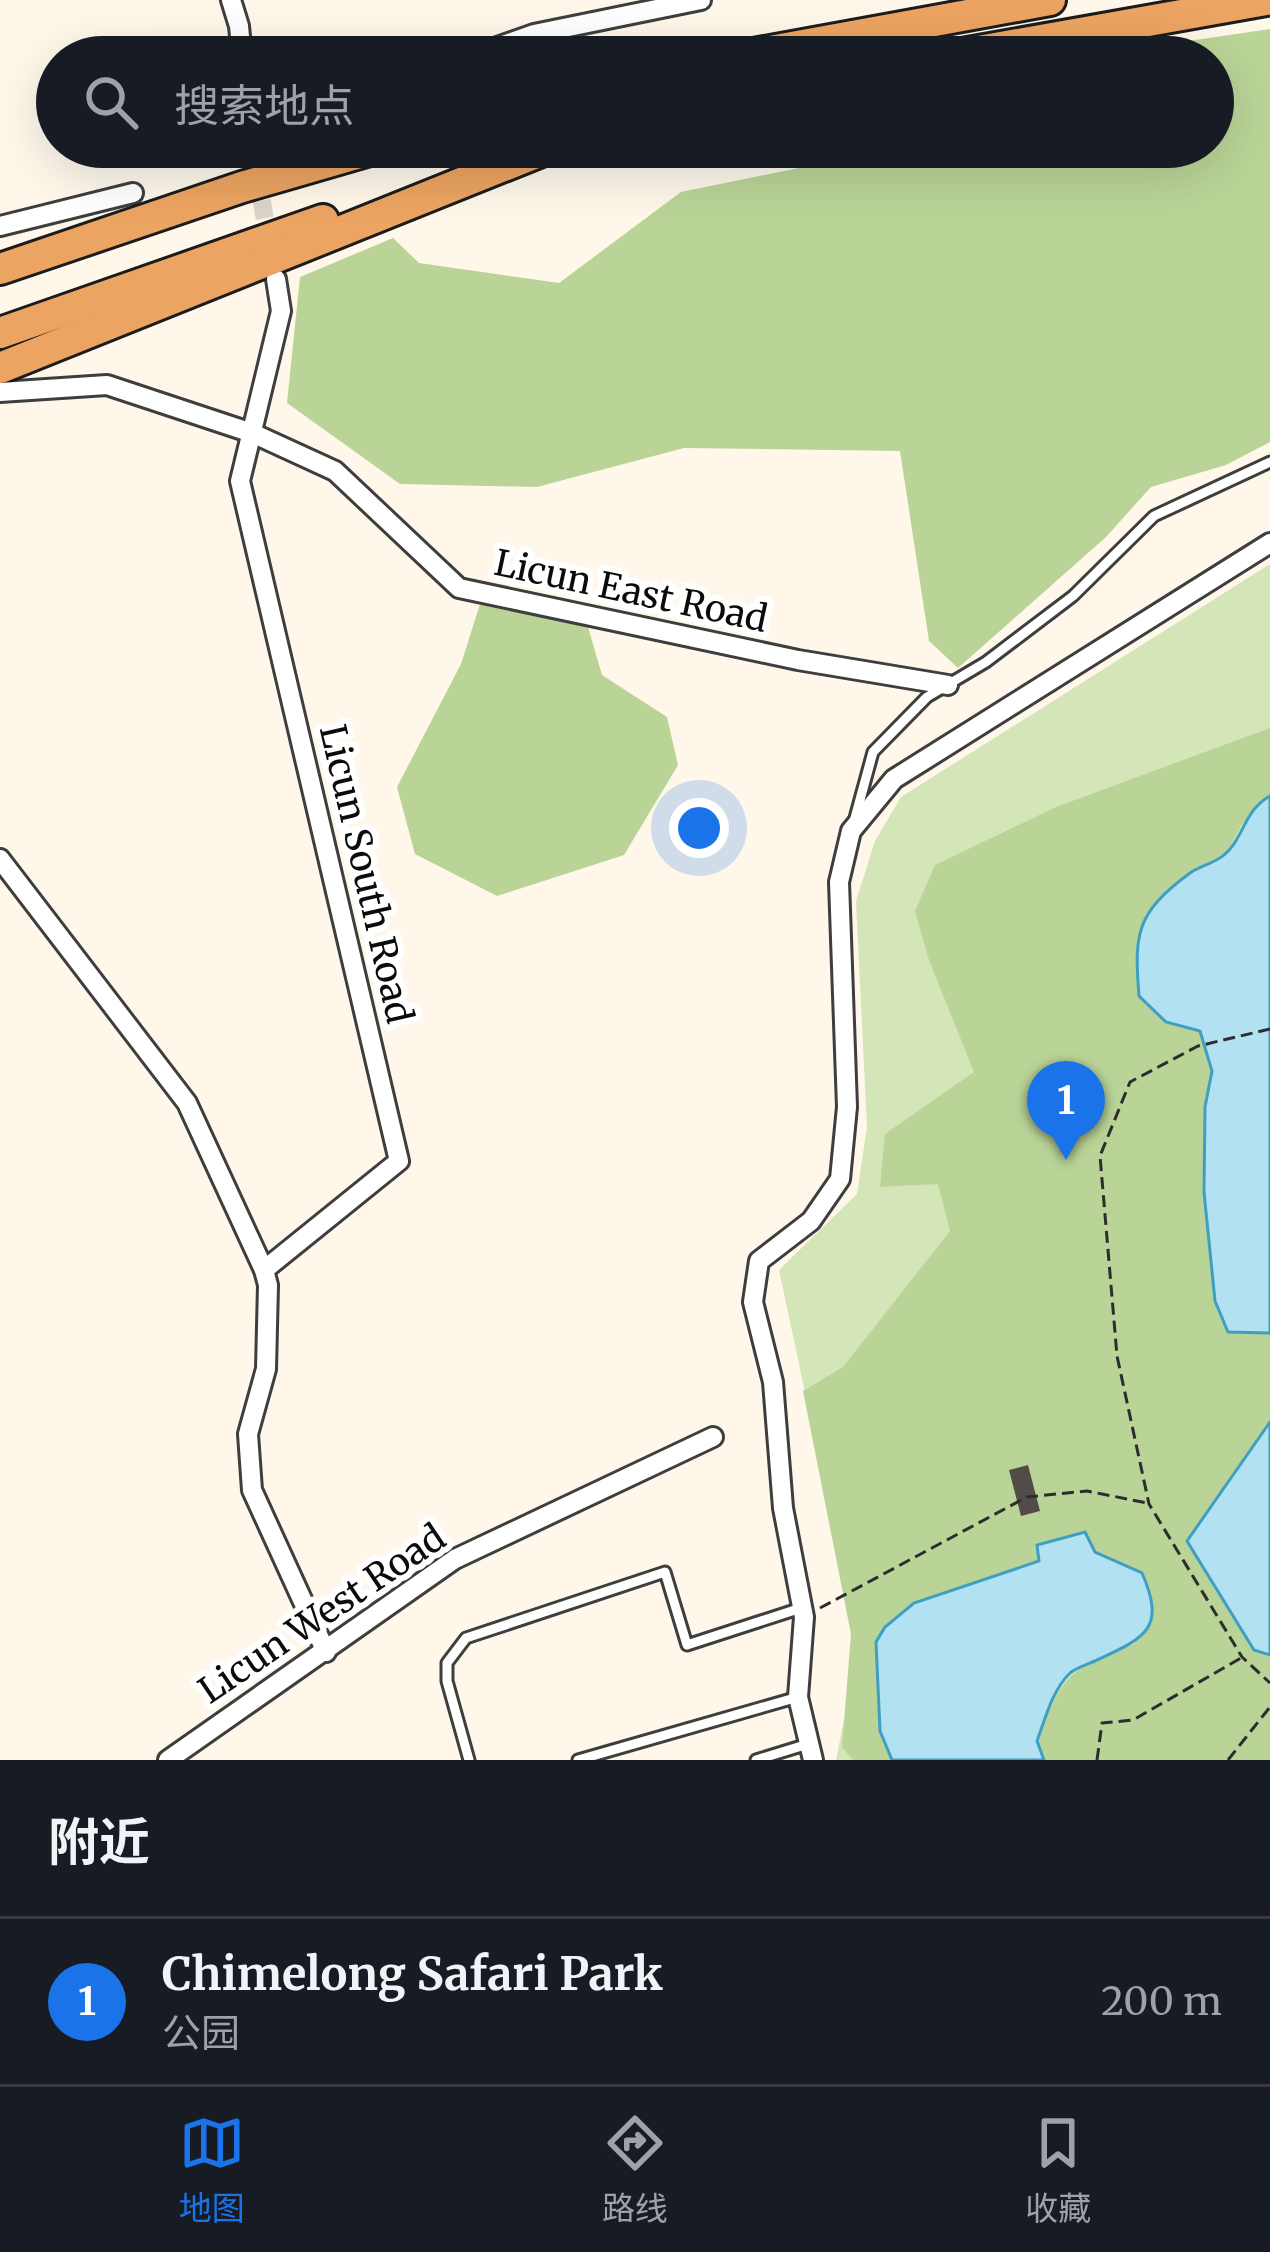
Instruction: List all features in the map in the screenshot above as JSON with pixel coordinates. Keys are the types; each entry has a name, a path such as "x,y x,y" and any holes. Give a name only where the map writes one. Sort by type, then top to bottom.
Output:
{"highway":[{"path":"852,36 1050,0"},
{"path":"1063,36 1266,0"},
{"path":"0,264 313,168"},
{"path":"0,333 472,168"},
{"path":"0,368 495,168"}],"street":[{"path":"231,0 240,36"},
{"path":"528,36 701,0"},
{"path":"0,226 133,193"},
{"path":"252,433 281,311 276,279"},
{"name":"Licun East Road","path":"0,392 107,385 252,433 335,471 459,588 798,660 948,685"},
{"name":"Licun South Road","path":"252,433 240,481 399,1161 264,1270"},
{"path":"812,1752 798,1696 802,1612 783,1508 773,1382 753,1302 759,1261 811,1221 840,1179 847,1107 838,882 851,831 894,779 1270,543"},
{"path":"0,859 187,1103 264,1270 268,1285 266,1369 248,1434 253,1490 326,1652"},
{"name":"Licun West Road","path":"167,1760 455,1559 713,1436"}],"lane":[{"path":"851,831 873,752 927,697 986,662 1073,596 1154,517 1270,462"},
{"path":"469,1760 447,1681 447,1663 466,1638 665,1572 687,1645 802,1612"},
{"path":"578,1760 798,1696"},
{"path":"756,1760 812,1752"}],"path":[{"path":"1270,1029 1198,1046 1130,1082 1100,1156 1118,1356 1149,1504 1242,1657 1270,1683"},
{"path":"802,1612 1027,1497 1087,1491 1149,1504"},
{"path":"1097,1760 1102,1723 1133,1720 1242,1657"},
{"path":"1228,1760 1270,1708"},
{"path":"1238,1751 1241,1760"}],"green space":[{"path":"1270,29 1270,442 1226,465 1151,487 1106,537 958,668 929,641 900,451 684,448 537,487 400,484 287,403 300,277 393,238 419,263 559,283 681,192 799,168 1234,168 1234,36 1222,36"},
{"path":"1270,564 1270,1760 836,1760 859,1646 779,1270 857,1194 867,1127 856,901 875,841 901,797"},
{"path":"481,601 586,620 602,675 667,717 678,765 624,855 497,896 415,854 397,787 461,664"},
{"path":"1270,728 1270,796 1242,824 1226,854 1193,871 1166,1022 1200,1031 1212,1071 1205,1107 1204,1192 1215,1301 1229,1332 1270,1333 1270,1422 1249,1454 1270,1655 1270,1760 1044,1760 1037,1741 1062,1688 1081,1668 1135,1644 1142,1573 1095,1552 1040,1561 914,1603 876,1642 880,1731 892,1760 853,1760 842,1747 851,1634 803,1391 843,1367 950,1231 938,1184 880,1187 885,1134 974,1072 929,960 915,911 935,865 1056,807"}],"water":[{"path":"1270,796 1270,1333 1228,1332 1215,1301 1204,1192 1205,1107 1212,1071 1200,1031 1166,1022 1139,996 1137,956 1142,926 1159,900 1190,873 1224,855 1255,809"},
{"path":"1270,1422 1270,1655 1254,1650 1187,1541"},
{"path":"1085,1532 1095,1552 1142,1573 1151,1620 1138,1638 1075,1669 1064,1680 1037,1741 1044,1760 892,1760 880,1731 876,1642 885,1627 914,1603 1039,1561 1037,1545"}],"building":[{"path":"1028,1465 1040,1511 1021,1516 1009,1470"}],"tunnel":[{"path":"257,174 270,248"}],"place":[{"name":"Chimelong Safari Park","path":"1066,1160"}]}
